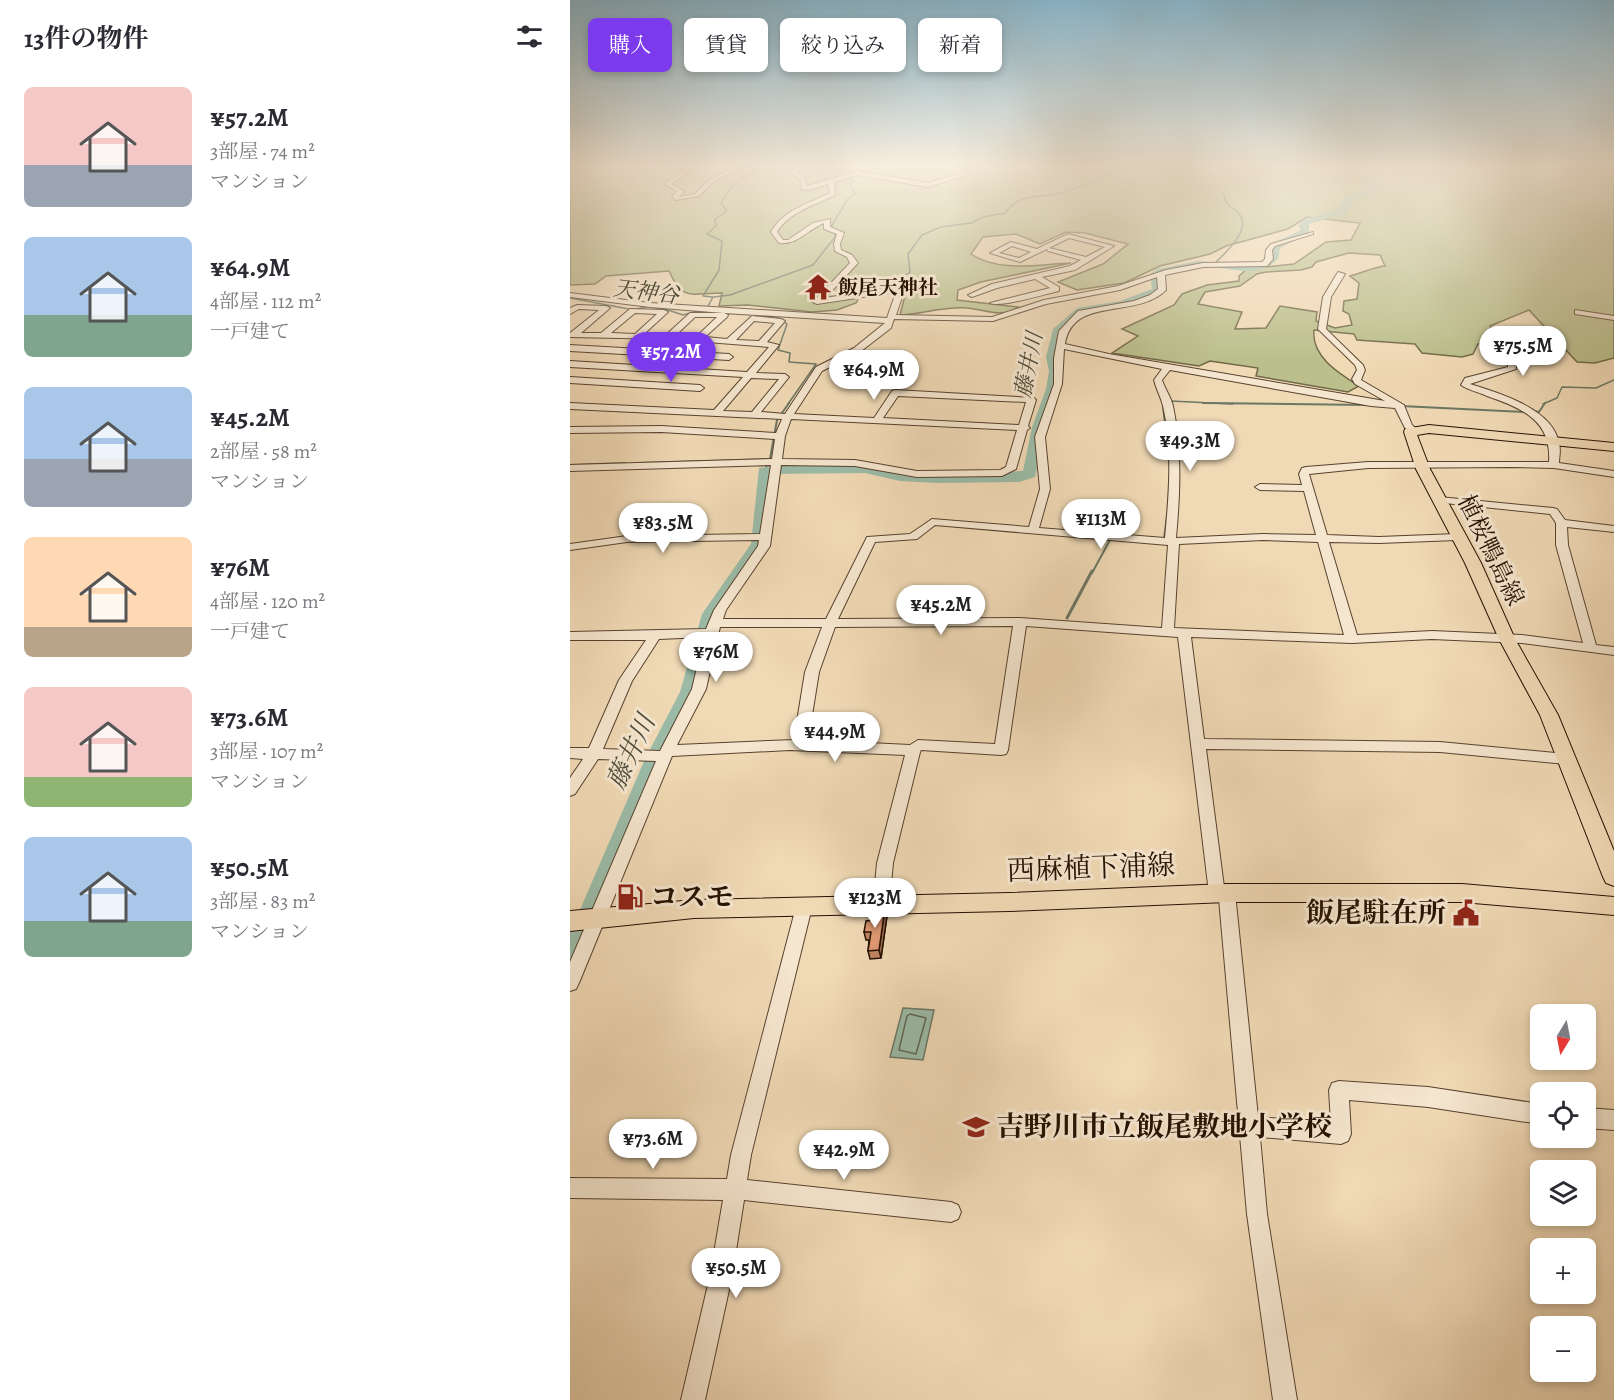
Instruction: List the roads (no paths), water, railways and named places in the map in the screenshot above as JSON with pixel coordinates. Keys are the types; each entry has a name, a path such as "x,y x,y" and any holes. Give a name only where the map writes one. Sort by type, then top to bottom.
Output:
{"main road":[{"path":"1413,430 1429,429 1614,447"},
{"name":"植桜鴨島線","path":"1413,430 1410,432 1422,465 1457,537 1473,563 1507,639 1549,715 1614,877"},
{"name":"西麻植下浦線","path":"584,920 694,909 1222,893 1462,893 1614,906"}],"street":[{"path":"775,230 781,242 788,242 809,230"},
{"path":"570,983 584,920 661,755 699,689 709,630 764,546 762,538 768,463 773,436 782,416 819,369 857,350 888,326 900,291 898,289 818,302 854,263 850,256 838,251 837,244 841,233 833,230"},
{"path":"570,295 634,305 890,319 986,320 1059,298 1120,288 1161,273 1198,266 1263,264 1269,259 1270,248 1311,233"},
{"path":"972,295 995,286 1072,268 1112,246 1068,236 1020,260 993,253 1011,244 1037,251"},
{"path":"1070,255 1094,242"},
{"path":"1050,250 1085,259"},
{"path":"1033,531 1045,489 1040,437 1058,384 1058,358 1063,331 1077,315 1087,311 1123,306 1153,297 1162,290 1161,273"},
{"path":"1341,274 1327,297 1322,329 1342,351 1357,360 1361,370 1356,379 1358,382 1399,405 1408,426 1413,430"},
{"path":"994,303 1056,289 1037,277"},
{"path":"995,286 1026,308"},
{"path":"570,312 578,307 606,308 571,335"},
{"path":"572,382 610,350 664,312 633,311 605,334"},
{"path":"1578,312 1614,318"},
{"path":"669,337 693,315 724,315 698,339"},
{"path":"730,341 752,318 781,321 761,344"},
{"path":"571,335 669,337 775,345 717,412"},
{"path":"1504,335 1512,352 1512,369 1468,380 1465,385 1495,394 1539,416 1550,429 1554,441 1554,465"},
{"path":"661,429 742,342"},
{"path":"1060,346 1109,357 1399,405"},
{"path":"570,348 729,357"},
{"path":"570,364 785,377 754,415"},
{"path":"1168,631 1176,480 1167,402 1158,380 1169,366"},
{"path":"572,382 689,399 717,412 1025,428"},
{"path":"570,468 671,463 815,461 855,463 917,474 1002,474 1011,469 1025,428 1031,400 895,393 876,422"},
{"path":"570,406 578,410 689,399"},
{"path":"578,410 570,428 661,429 773,436"},
{"path":"1352,639 1304,474 1312,468 1554,465 1614,474"},
{"path":"1260,487 1308,488"},
{"path":"1439,500 1553,511 1561,523 1562,545 1591,648"},
{"path":"800,747 812,672 829,626 871,539 913,537 932,522 1172,542 1263,537 1324,540 1457,537"},
{"path":"1561,523 1614,529"},
{"path":"570,547 627,539 762,538"},
{"path":"570,636 655,636 709,630 829,626 895,621 1019,624 1352,639 1432,635 1507,639 1614,651"},
{"path":"881,905 885,863 913,750 918,745 1001,750 1019,624"},
{"path":"1184,633 1222,893 1257,1214 1285,1400"},
{"path":"570,790 593,755 626,680 655,636"},
{"path":"1199,744 1440,747 1566,759"},
{"path":"570,753 661,755 703,747 913,750"},
{"path":"693,1400 721,1276 734,1191 804,907"},
{"path":"1249,1126 1341,1134 1339,1090 1428,1097 1530,1112"},
{"path":"1596,1119 1614,1120"},
{"path":"570,1188 734,1191 951,1212"}],"water":[{"path":"903,1008 934,1010 923,1060 890,1057"}],"waterway":[{"name":"天神谷","path":"707,308 713,297 703,296 719,270 722,241 707,234 711,230"},
{"path":"902,294 904,291 892,281 910,273 908,254 922,235 933,230"},
{"path":"1215,263 1235,242 1241,230"},
{"name":"藤井川","path":"778,469 865,469 900,477 938,479 1019,478 1030,474 1039,427 1052,389 1055,371 1052,357 1057,331 1081,310 1122,304 1157,291 1159,286 1155,274 1161,271 1203,264 1240,268 1257,267 1273,259 1275,246 1306,230"},
{"path":"714,297 730,295 813,265 835,237 835,233"},
{"name":"天神谷","path":"570,298 634,310 649,306"},
{"name":"天神谷","path":"659,307 683,315 701,310"},
{"path":"774,315 787,324 778,350 790,353 789,362 816,364 788,404"},
{"path":"889,329 894,320"},
{"path":"1545,403 1557,398 1562,387 1596,388 1614,380"},
{"path":"1170,401 1215,403"},
{"path":"764,471 770,459 777,420 789,403"},
{"path":"1203,403 1215,403"},
{"path":"1215,403 1367,405"},
{"path":"1215,403 1233,404"},
{"path":"1534,411 1539,412 1545,403"},
{"path":"1163,406 1169,459"},
{"path":"1401,406 1524,412"},
{"path":"638,463 769,459"},
{"path":"570,465 625,463"},
{"name":"藤井川","path":"570,962 655,759 690,692 711,614 759,544 764,471 769,470"},
{"path":"1164,539 1167,516"},
{"path":"1092,573 1110,540"},
{"path":"1067,618 1092,571"}],"place":[{"name":"飯尾天神社","path":"818,287"},
{"name":"コスモ","path":"630,897"},
{"name":"飯尾駐在所","path":"1466,913"},
{"name":"吉野川市立飯尾敷地小学校","path":"976,1127"}]}
